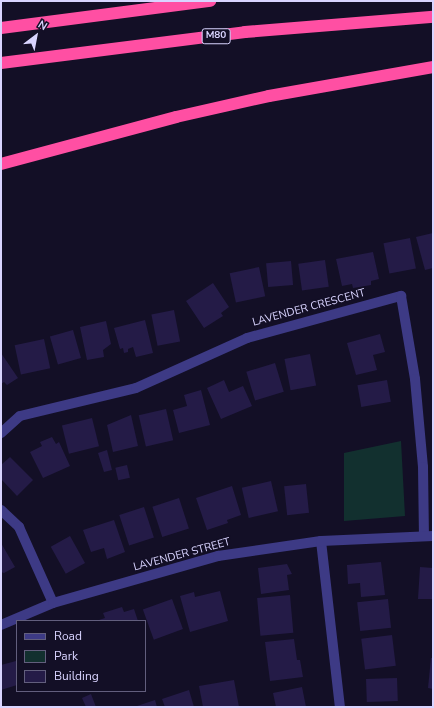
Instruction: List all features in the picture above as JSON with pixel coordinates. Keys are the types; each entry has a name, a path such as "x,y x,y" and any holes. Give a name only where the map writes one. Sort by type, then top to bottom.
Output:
{"highway":[{"path":"1,28 210,1"},
{"name":"M80","path":"1,63 245,32 433,18"},
{"path":"1,164 176,116 269,96 433,67"}],"street":[{"name":"LAVENDER CRESCENT","path":"1,433 20,416 136,388 247,338 401,296 418,408 424,467 428,536"},
{"path":"1,510 19,527 53,603"},
{"name":"LAVENDER STREET","path":"1,625 53,603 218,556 321,541 428,536"},
{"path":"321,541 340,707"}],"green space":[{"path":"401,441 405,516 344,521 344,453"}],"building":[{"path":"433,233 433,268 425,270 416,237"},
{"path":"410,238 416,268 389,274 383,243"},
{"path":"373,252 379,279 371,281 371,285 353,288 352,284 342,286 336,259"},
{"path":"325,260 329,287 302,290 298,264"},
{"path":"291,261 293,285 268,287 266,263"},
{"path":"259,267 265,296 236,303 230,273"},
{"path":"213,283 229,307 221,313 223,316 204,328 186,301"},
{"path":"174,310 180,341 158,346 151,314"},
{"path":"145,320 153,353 136,357 133,347 128,349 128,352 124,353 123,348 120,349 114,328"},
{"path":"106,321 111,344 103,350 104,357 87,360 80,327"},
{"path":"73,330 81,358 58,364 50,337"},
{"path":"380,334 385,352 373,355 377,370 356,375 347,343"},
{"path":"44,339 50,368 21,375 15,345"},
{"path":"1,353 18,378 7,385 4,382 1,384"},
{"path":"310,354 316,385 291,390 284,359"},
{"path":"275,363 284,392 255,400 246,372"},
{"path":"224,380 229,392 243,386 252,406 221,419 207,388"},
{"path":"387,380 391,402 361,407 357,385"},
{"path":"201,390 210,425 179,433 173,410 187,406 184,395"},
{"path":"166,409 173,440 146,446 139,415"},
{"path":"131,415 138,446 113,452 107,425"},
{"path":"92,418 99,446 69,454 62,425"},
{"path":"52,437 56,444 59,442 70,466 43,478 30,452 42,446 40,442"},
{"path":"107,450 112,470 104,472 98,453"},
{"path":"10,457 33,480 17,496 1,479 1,465"},
{"path":"127,465 130,478 118,480 115,468"},
{"path":"271,481 278,511 249,518 242,488"},
{"path":"306,484 309,513 287,515 284,486"},
{"path":"232,486 241,515 227,520 228,523 207,530 196,498"},
{"path":"179,498 189,528 162,537 152,507"},
{"path":"144,507 154,537 129,545 119,515"},
{"path":"114,520 125,552 107,559 104,548 91,552 83,530"},
{"path":"70,536 85,563 66,574 51,547"},
{"path":"1,543 15,567 4,573 1,572"},
{"path":"381,562 385,595 361,597 360,583 348,584 347,565"},
{"path":"287,564 292,574 287,575 289,590 261,594 258,568"},
{"path":"420,567 433,568 433,599 418,599"},
{"path":"220,591 228,621 190,632 180,596 194,592 195,597"},
{"path":"290,595 293,633 260,636 257,598"},
{"path":"172,599 183,629 154,640 143,610"},
{"path":"388,599 391,628 360,631 357,602"},
{"path":"122,607 124,612 134,609 138,620 99,620 105,618 103,613"},
{"path":"392,635 396,666 365,670 361,639"},
{"path":"294,639 297,660 300,660 303,677 270,681 265,642"},
{"path":"431,658 433,658 433,689 428,688"},
{"path":"16,661 16,685 1,690 1,665"},
{"path":"397,678 398,701 367,702 366,679"},
{"path":"234,680 239,707 203,707 199,686"},
{"path":"302,687 306,707 276,707 273,693"},
{"path":"189,690 194,707 165,707 162,699"},
{"path":"91,694 96,707 86,707 82,698"},
{"path":"155,700 157,707 134,707"}]}
